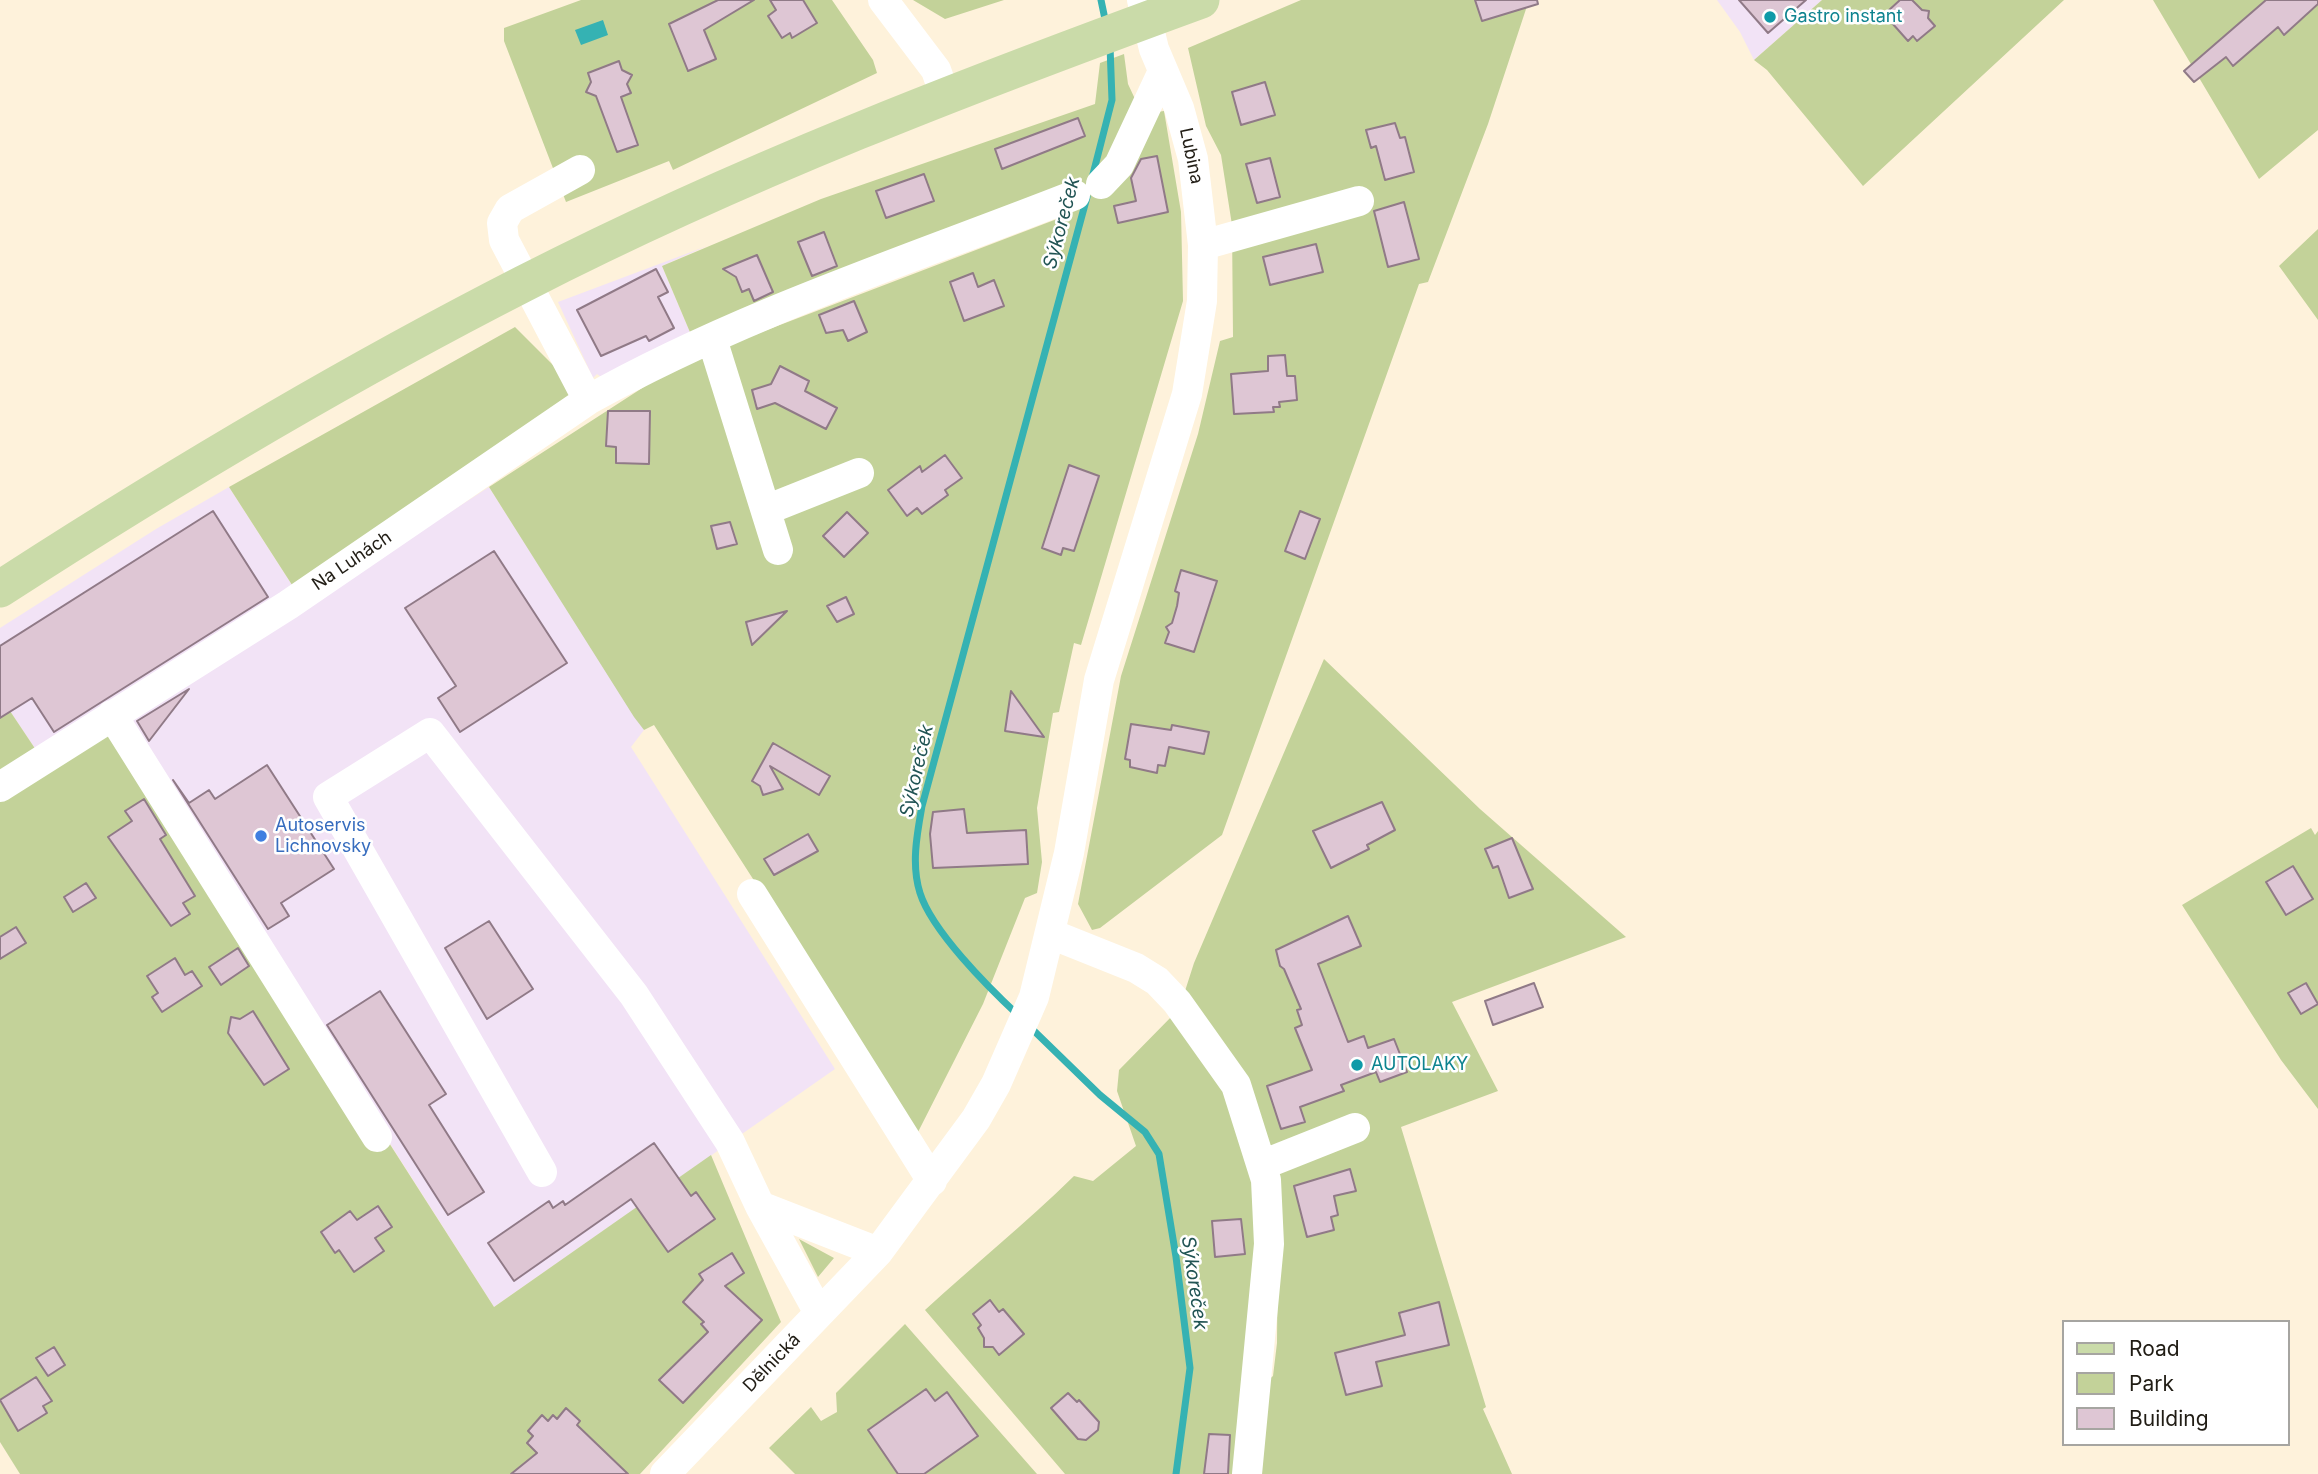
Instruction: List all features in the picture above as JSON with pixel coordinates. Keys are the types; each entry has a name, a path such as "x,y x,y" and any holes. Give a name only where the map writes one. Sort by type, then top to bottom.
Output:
{"main road":[{"path":"0,589 148,493 313,395 526,282 733,186 945,96 1193,3"}],"street":[{"path":"883,0 936,70 945,96"},
{"name":"Lubina","path":"1051,934 1069,853 1088,727 1099,680 1193,369 1202,301 1203,245 1193,159 1179,108 1154,49 1142,0"},
{"name":"Na Luhách","path":"0,787 288,606 588,400 639,371 712,339 1088,190 1119,165 1163,71"},
{"path":"580,170 510,209 502,223 504,240 588,400"},
{"path":"1203,245 1359,201"},
{"path":"712,339 778,550"},
{"path":"766,510 859,473"},
{"path":"112,715 377,1136"},
{"path":"542,1172 328,797 430,733 634,995 730,1142 760,1206 819,1312"},
{"path":"752,894 932,1181"},
{"path":"1051,934 1136,968 1157,981 1177,1002 1236,1085 1266,1180 1269,1244 1247,1474"},
{"name":"Dělnická","path":"666,1474 878,1252 932,1181 976,1119 1016,1040 1034,997 1051,934"},
{"path":"1262,1165 1355,1128"},
{"path":"760,1206 878,1252"}],"shaded area":[{"path":"1717,0 1822,0 1754,60 1740,32"},
{"path":"707,246 662,266 692,337 608,382 597,374 593,378 558,302"},
{"path":"229,487 294,588 36,750 0,696 0,628 156,529"},
{"path":"489,487 644,730 631,747 835,1069 494,1307 122,723"}],"green space":[{"path":"581,0 832,0 873,60 877,73 673,170 669,161 566,202 504,41 504,28"},
{"path":"913,0 1004,0 945,19"},
{"path":"1301,0 1529,0 1488,124 1428,282 1419,284 1222,835 1100,928 1092,930 1078,904 1121,676 1198,434 1220,341 1233,337 1232,225 1221,155 1206,126 1188,48"},
{"path":"1822,0 2064,0 1863,186 1767,70 1754,60"},
{"path":"2153,0 2318,0 2318,130 2259,179"},
{"path":"1124,54 1128,84 1135,99 1100,180 1081,187 1081,177 1079,183 692,337 662,266 821,199 1095,104 1100,63"},
{"path":"1164,111 1181,212 1183,301 1081,645 1074,643 1059,712 1053,713 1037,808 1042,862 1037,893 1025,898 983,1004 917,1134 654,725 644,730 634,717 489,487 650,383 725,346 1070,214 1074,200 1116,183 1157,112"},
{"path":"2318,229 2318,320 2279,266"},
{"path":"515,327 570,382 570,408 294,588 229,487"},
{"path":"1324,659 1480,809 1626,937 1452,1002 1498,1091 1401,1127 1486,1407 1483,1409 1512,1474 1259,1474 1268,1380 1273,1376 1277,1343 1278,1211 1185,991 1194,963"},
{"path":"0,696 36,750 0,773"},
{"path":"110,732 384,1135 494,1307 711,1155 781,1322 640,1474 20,1474 0,1442 0,802"},
{"path":"2311,828 2315,835 2318,831 2318,1109 2281,1060 2182,905"},
{"path":"1175,1013 1219,1070 1252,1156 1257,1259 1236,1474 1065,1474 925,1310 1074,1176 1093,1181 1136,1146 1117,1091 1119,1070"},
{"path":"799,1239 834,1258 818,1277"},
{"path":"905,1324 1037,1474 795,1474 769,1448 811,1407 821,1421 837,1412 836,1393"}],"water":[{"path":"603,20 608,35 581,45 575,30"}],"building":[{"path":"718,0 754,0 704,30 716,59 688,71 669,24"},
{"path":"770,0 803,0 817,23 792,38 790,33 782,38 768,16 776,10"},
{"path":"1475,0 1537,0 1538,4 1482,21"},
{"name":"Gastro instant","path":"1739,0 1806,0 1768,33"},
{"path":"1900,0 1912,0 1922,10 1929,11 1928,18 1935,26 1917,41 1913,36 1908,41 1892,23 1896,20 1888,11"},
{"path":"2266,0 2318,0 2318,4 2284,35 2278,27 2233,66 2226,57 2194,82 2184,71"},
{"path":"619,61 622,70 632,75 627,84 631,93 621,97 638,145 617,152 596,96 586,92 591,82 588,73"},
{"path":"1265,82 1275,115 1241,125 1232,92"},
{"path":"1078,118 1085,136 1002,169 995,149"},
{"path":"1395,123 1400,138 1405,137 1414,172 1385,180 1376,146 1371,148 1366,130"},
{"path":"1157,156 1168,212 1118,223 1114,206 1136,201 1131,178 1141,159"},
{"path":"1270,158 1280,197 1257,203 1246,164"},
{"path":"924,174 934,201 886,218 876,191"},
{"path":"1404,202 1419,259 1388,267 1374,211"},
{"path":"824,232 837,266 812,276 798,242"},
{"path":"1316,244 1323,272 1270,285 1263,257"},
{"path":"757,255 773,292 754,301 749,289 742,292 736,277 723,269"},
{"path":"656,269 668,292 658,297 674,328 649,341 646,336 601,356 577,310"},
{"path":"973,273 978,287 994,280 1004,306 964,321 950,282"},
{"path":"854,301 867,332 848,341 843,330 826,333 819,315"},
{"path":"1285,355 1287,376 1295,376 1297,400 1279,402 1280,407 1273,407 1274,412 1234,414 1231,374 1268,371 1268,356"},
{"path":"780,366 809,381 805,391 837,408 826,429 775,403 757,409 752,390 771,384"},
{"path":"608,411 650,411 649,464 616,463 616,447 606,446"},
{"path":"945,455 962,478 945,490 948,495 922,514 917,508 907,516 888,490 920,466 922,472"},
{"path":"1069,465 1099,476 1074,551 1063,548 1061,555 1042,548"},
{"path":"213,511 268,597 54,732 32,698 0,718 0,646"},
{"path":"1300,511 1320,519 1305,559 1285,551"},
{"path":"847,512 868,533 844,557 823,536"},
{"path":"730,522 737,544 717,549 711,526"},
{"path":"494,551 567,663 460,732 438,698 456,686 405,608"},
{"path":"1181,570 1217,581 1194,652 1165,643 1169,632 1166,627 1172,623 1177,606 1179,593 1175,591"},
{"path":"846,597 854,614 837,622 827,606"},
{"path":"787,611 752,645 746,622"},
{"path":"189,689 149,741 137,721"},
{"path":"1011,691 1044,737 1005,731"},
{"path":"1131,724 1171,730 1172,725 1209,732 1204,754 1169,747 1165,766 1158,765 1157,773 1130,767 1130,760 1125,759"},
{"path":"773,743 830,776 819,795 770,766 783,789 763,795 760,786 752,781"},
{"name":"Autoservis Lichnovsky","path":"267,765 334,869 281,903 289,916 268,929 173,780 189,803 209,790 215,799"},
{"path":"144,799 166,835 160,839 195,896 183,903 190,914 171,926 108,837 132,821 125,811"},
{"path":"1382,802 1395,830 1367,845 1369,849 1331,868 1313,831"},
{"path":"964,809 967,833 1026,830 1028,864 933,868 930,834 933,812"},
{"path":"808,834 818,851 774,875 764,859"},
{"path":"1512,838 1533,889 1509,898 1498,866 1493,868 1485,849"},
{"path":"2293,866 2313,899 2286,915 2266,882"},
{"path":"86,883 96,898 73,912 64,897"},
{"path":"1348,916 1361,946 1318,964 1348,1042 1364,1036 1368,1048 1394,1039 1407,1072 1380,1082 1376,1072 1341,1085 1344,1091 1300,1107 1305,1122 1281,1129 1267,1086 1312,1070 1295,1028 1302,1025 1297,1010 1301,1009 1284,969 1280,966 1276,950"},
{"path":"489,921 533,989 487,1019 445,948"},
{"path":"16,927 26,943 0,959 0,937"},
{"path":"238,948 249,966 221,985 209,967"},
{"path":"175,958 185,975 192,971 202,986 162,1012 152,997 158,993 147,976"},
{"path":"1534,983 1543,1007 1493,1025 1485,1001"},
{"path":"2306,983 2318,1004 2301,1014 2288,993"},
{"path":"380,991 446,1094 429,1105 484,1192 448,1215 327,1025"},
{"path":"253,1011 289,1069 264,1085 228,1033 231,1017 240,1019"},
{"path":"654,1143 691,1196 696,1192 715,1219 668,1252 631,1199 514,1281 488,1243 549,1201 553,1208 563,1201 565,1205"},
{"path":"1350,1169 1356,1191 1334,1196 1338,1215 1331,1217 1334,1230 1307,1237 1294,1186"},
{"path":"378,1206 392,1227 375,1238 384,1251 354,1272 339,1250 335,1253 321,1232 350,1211 357,1220"},
{"path":"1241,1219 1245,1254 1215,1257 1212,1221"},
{"path":"732,1253 744,1273 725,1286 762,1320 683,1403 659,1380 708,1332 701,1324 704,1322 683,1302 703,1280 699,1274"},
{"path":"990,1300 999,1312 1003,1309 1024,1334 999,1355 993,1347 984,1347 984,1338 978,1328 981,1325 973,1314"},
{"path":"1439,1302 1449,1345 1376,1362 1382,1386 1346,1395 1335,1353 1405,1335 1399,1313"},
{"path":"54,1347 65,1365 48,1376 36,1358"},
{"path":"36,1377 52,1401 43,1406 47,1413 18,1431 0,1400"},
{"path":"926,1389 935,1401 947,1392 978,1436 924,1474 898,1474 868,1430"},
{"path":"1068,1393 1077,1402 1079,1400 1099,1422 1098,1430 1086,1440 1078,1439 1051,1408"},
{"path":"566,1408 580,1421 577,1425 628,1474 511,1474 537,1453 527,1443 533,1436 528,1431 542,1415 548,1421 553,1415 557,1419"},
{"path":"1209,1434 1230,1435 1228,1474 1204,1474"}],"waterway":[{"name":"Sýkoreček","path":"1101,0 1106,24"},
{"name":"Sýkoreček","path":"1092,178 1112,100 1110,46"},
{"name":"Sýkoreček","path":"1018,1015 948,941 926,908 917,882 916,850 922,806 1087,197"},
{"name":"Sýkoreček","path":"1029,1026 1100,1095 1145,1132 1159,1154 1190,1368 1176,1474"}],"place":[{"name":"Gastro instant","path":"1770,17"},
{"name":"Autoservis Lichnovsky","path":"261,836"},
{"name":"AUTOLAKY","path":"1357,1065"}]}
